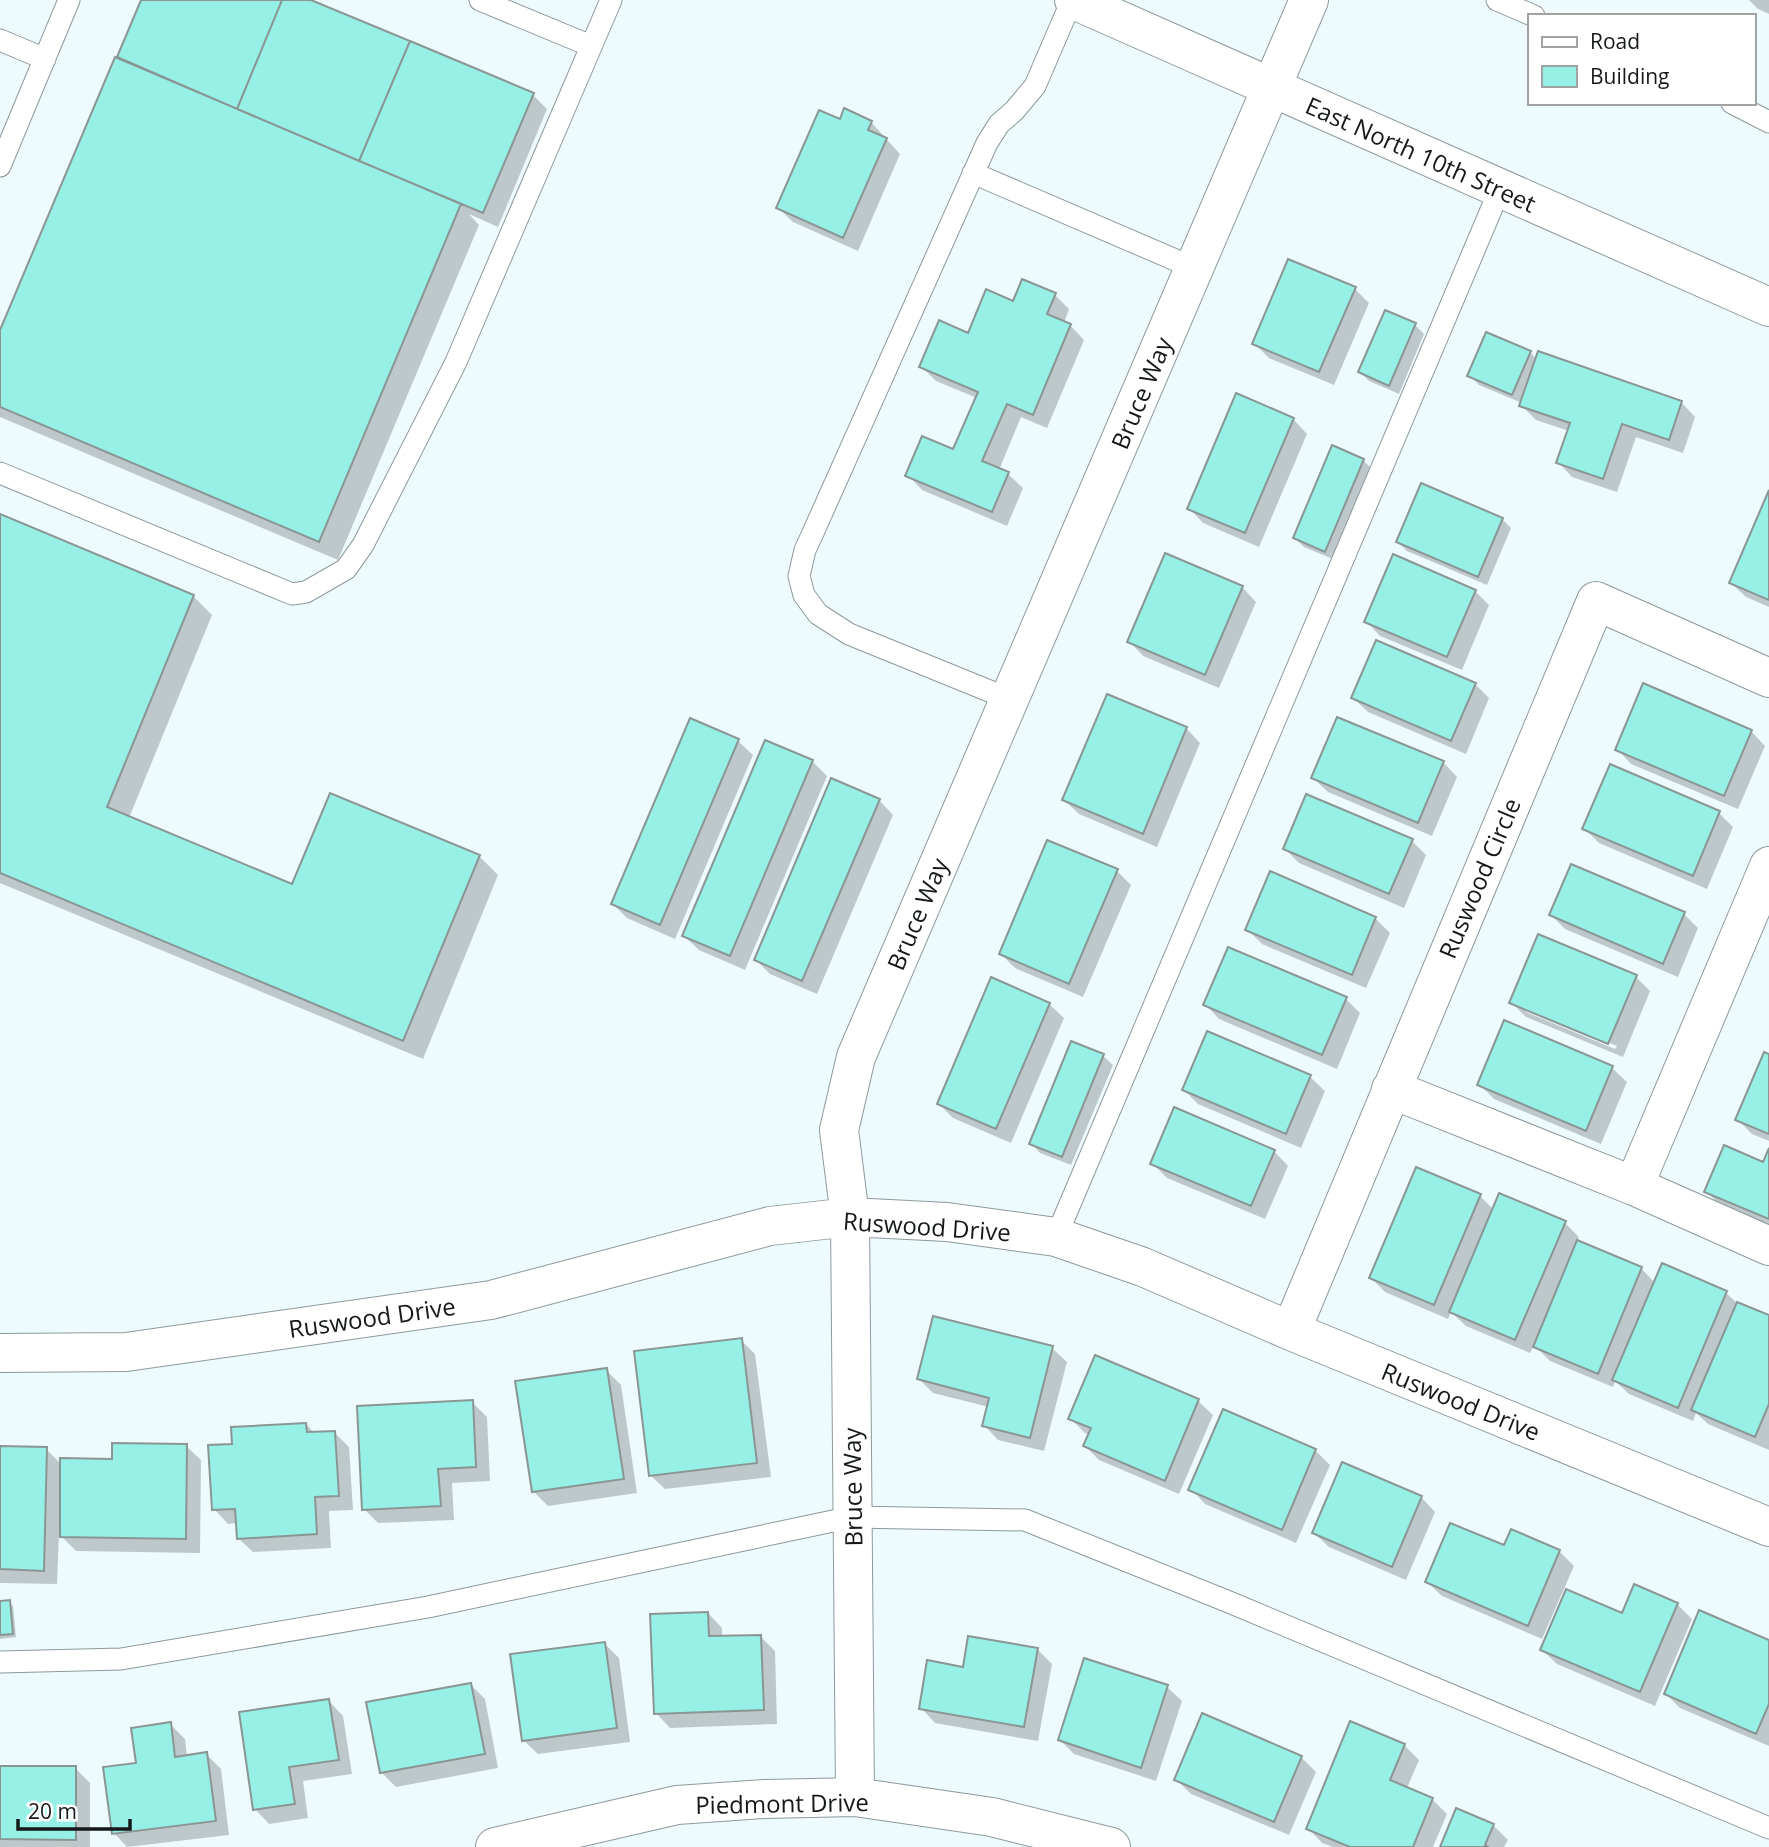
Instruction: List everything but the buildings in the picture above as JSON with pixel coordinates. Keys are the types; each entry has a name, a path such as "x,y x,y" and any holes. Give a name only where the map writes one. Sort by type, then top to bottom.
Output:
{"street":[{"name":"East North 10th Street","path":"1073,0 1769,307"},
{"name":"Bruce Way","path":"855,1797 850,1217 839,1130 856,1058 1309,0"},
{"name":"Ruswood Circle","path":"1291,1331 1596,601 1769,678"},
{"path":"1634,1186 1769,866"},
{"path":"1391,1089 1634,1186 1769,1246"},
{"name":"Ruswood Drive","path":"0,1353 126,1352 491,1300 770,1226 850,1217 947,1222 1056,1237 1143,1266 1291,1331 1769,1527"},
{"name":"Piedmont Drive","path":"495,1847 677,1805 855,1797 992,1817 1111,1847"}],"lane":[{"path":"2,156 69,0"},
{"path":"480,0 591,46"},
{"path":"0,473 292,594 306,592 346,569 363,545 456,362 611,0"},
{"path":"1009,699 849,634 818,614 804,595 799,576 805,550 987,143 999,124 1035,86 1073,0"},
{"path":"1497,0 1529,14"},
{"path":"0,40 45,59"},
{"path":"1736,105 1769,122"},
{"path":"973,173 1194,268"},
{"path":"1056,1237 1500,189"},
{"path":"0,1662 121,1659 415,1610 852,1517 1025,1520 1769,1828"}]}
